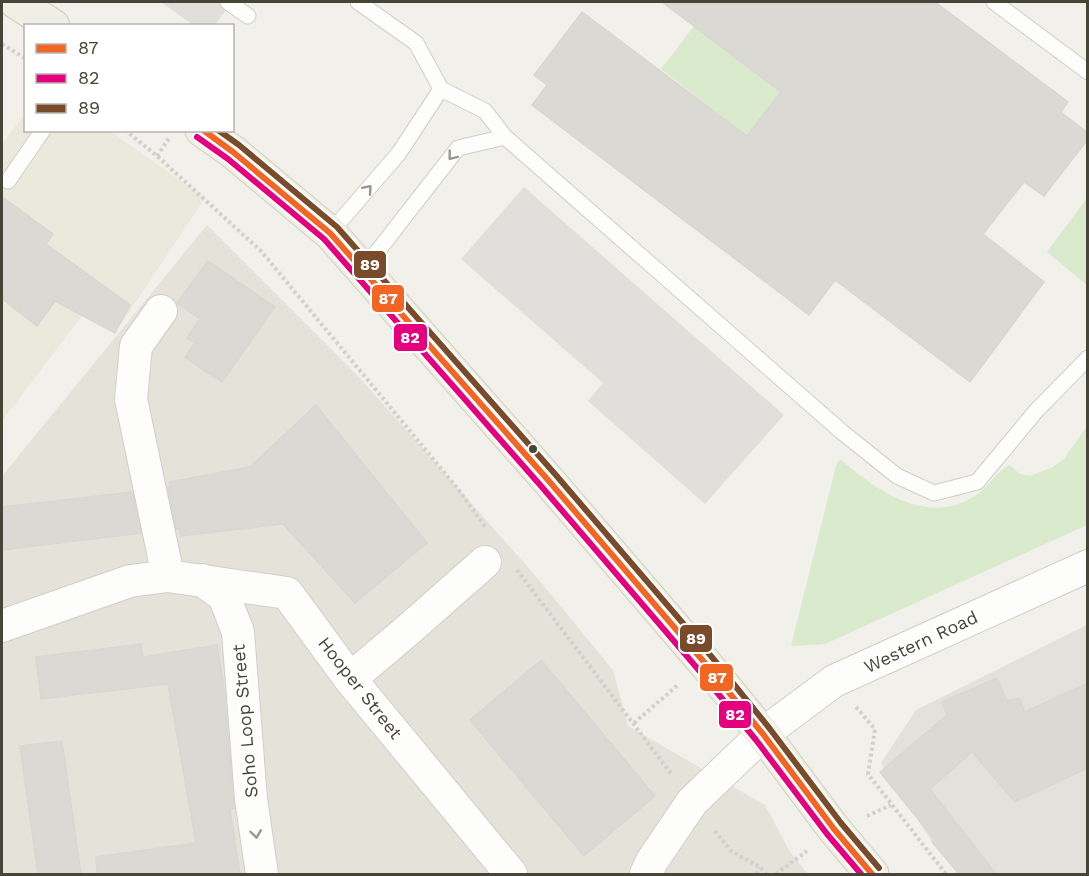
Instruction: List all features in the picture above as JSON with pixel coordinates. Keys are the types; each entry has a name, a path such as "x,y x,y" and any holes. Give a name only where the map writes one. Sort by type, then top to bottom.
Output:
{"main road":[{"path":"16,2 49,24"},
{"path":"205,132 330,233 548,480 704,663 763,734 834,829 872,874"}],"street":[{"path":"161,311 136,346 131,399 168,576"},
{"path":"350,679 496,554"},
{"name":"Western Road","path":"646,874 652,861 692,802 763,734 834,681 1088,566"},
{"name":"Hooper Street","path":"2,626 130,581 168,576 286,593 350,679 511,874"},
{"name":"Soho Loop Street","path":"202,580 224,596 238,632 251,799 262,874"}],"lane":[{"path":"228,2 248,16"},
{"path":"358,2 416,42 441,89 485,111 505,137 843,432 897,476 934,492 977,482 1036,411 1088,358"},
{"path":"994,2 1088,72"},
{"path":"330,233 399,153 441,89"},
{"path":"8,181 42,132"},
{"path":"363,270 458,148 505,137"}],"path":[{"path":"2,44 24,58"},
{"path":"127,132 261,250 458,489 496,554 634,723 731,851 761,868 766,874"},
{"path":"157,156 174,132"},
{"path":"634,723 704,663"},
{"path":"834,681 875,729 868,774 946,874"},
{"path":"756,874 761,868"}],"shaded area":[{"path":"161,2 232,2 216,24 192,24"},
{"path":"24,115 24,132 111,132 205,198 115,333 84,313 2,421 2,145"},
{"path":"524,187 784,415 705,504 588,401 603,383 461,259"},
{"path":"207,225 360,378 534,574 613,670 628,726 765,805 790,852 808,874 2,874 2,476"},
{"path":"1087,625 1087,874 959,874 932,842 881,763 916,710"}],"green space":[{"path":"694,26 781,92 747,136 661,69"},
{"path":"1087,198 1088,285 1047,252"},
{"path":"1087,426 1087,525 825,644 791,646 836,466 840,459 886,493 903,501 939,508 957,505 975,496 1009,465 1020,474 1029,476 1051,468 1064,459"}],"building":[{"path":"662,2 935,2 1068,102 1061,112 1088,133 1088,139 1044,196 1024,182 983,234 1044,282 970,382 835,280 809,315 532,105 547,85 534,75 582,12 747,136 781,92"},
{"path":"2,197 53,234 46,244 130,305 115,333 55,301 37,326 2,299"},
{"path":"208,261 275,307 222,382 185,357 195,343 187,338 200,319 177,303"},
{"path":"316,405 427,543 355,603 283,524 181,536 179,528 176,529 169,482 250,467"},
{"path":"132,492 141,533 2,550 2,507"},
{"path":"141,644 143,657 217,645 224,688 234,808 230,809 240,874 97,874 96,857 196,843 168,684 41,699 36,657"},
{"path":"541,660 655,796 584,856 470,720"},
{"path":"997,678 1007,701 1019,698 1025,712 1088,683 1088,768 1015,802 972,752 930,789 996,874 959,874 932,842 935,840 880,772 947,715 942,702"},
{"path":"62,741 81,874 38,874 20,746"}],"transit line":[{"name":"87","path":"206,132 330,233 548,480 704,662 763,734 834,829 872,874"},
{"name":"89","path":"221,132 337,227 555,474 711,656 841,823 879,868"},
{"name":"82","path":"197,137 228,159 324,239 697,668 861,874"}]}
